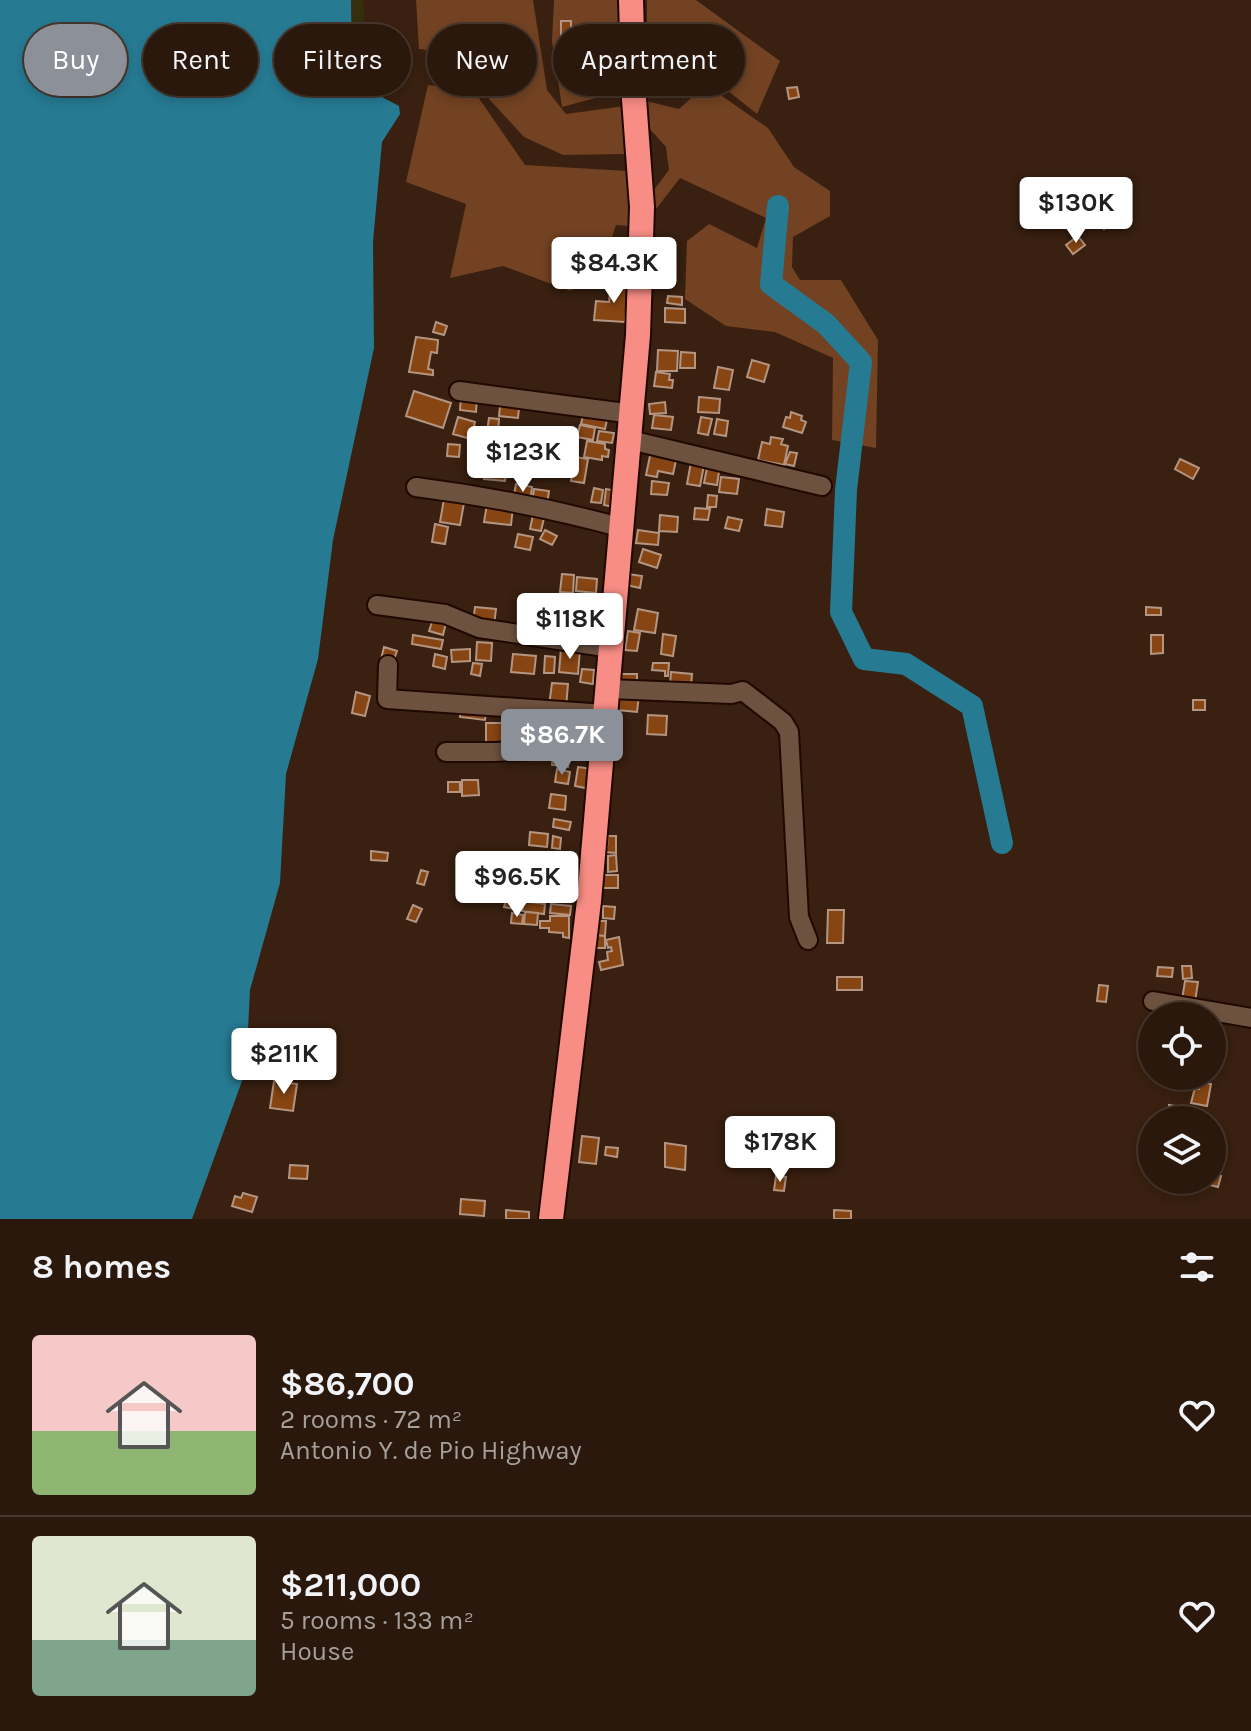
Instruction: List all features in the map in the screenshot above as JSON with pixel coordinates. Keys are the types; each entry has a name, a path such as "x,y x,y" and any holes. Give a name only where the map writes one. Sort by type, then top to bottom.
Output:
{"highway":[{"path":"551,1219 589,901 633,414 642,234 631,0"}],"street":[{"path":"459,391 633,414"},
{"path":"630,440 822,486"},
{"path":"416,487 552,508 623,528"},
{"path":"377,605 445,614 479,628 611,648"},
{"path":"388,665 387,699 606,714"},
{"path":"609,689 731,694 743,691 783,722 789,732 799,917 808,940"},
{"path":"446,752 603,747"},
{"path":"1153,1001 1251,1018"}],"shaded area":[{"path":"416,0 533,0 537,24 427,24 427,50 419,49"},
{"path":"554,0 622,0 624,24 553,24 553,48 552,41"},
{"path":"647,0 696,0 729,24 647,24"},
{"path":"537,26 547,90 566,114 625,106 625,154 563,155 524,137 486,96 537,96"},
{"path":"745,36 780,61 757,114 734,96 745,96"},
{"path":"427,89 427,96 477,96 525,165 627,171 630,226 616,225 603,265 570,291 503,266 450,278 466,204 406,182"},
{"path":"560,96 603,96 562,107"},
{"path":"694,96 722,96 768,128 794,167 830,191 830,216 793,237 792,267 800,280 841,280 878,340 876,448 832,440 833,358 775,332 726,326 685,299 687,241 709,224 757,248 766,218 680,178 653,213 653,191 669,170 666,147 649,128 646,101 679,109"}],"sand":[{"path":"351,0 363,0 365,24 351,24"}],"water":[{"path":"0,0 351,0 351,24 274,24 274,96 380,96 399,106 400,114 382,142 373,242 374,348 333,540 318,659 286,774 280,883 250,990 246,1070 192,1219 0,1219"}],"building":[{"path":"797,87 799,97 789,99 787,88"},
{"path":"1112,210 1118,219 1104,229 1098,220"},
{"path":"1078,236 1085,245 1073,254 1066,245"},
{"path":"617,249 622,254 611,264 606,260"},
{"path":"611,283 629,284 625,322 594,320 596,301 609,302"},
{"path":"668,296 682,297 682,305 667,303"},
{"path":"665,308 685,309 685,323 665,322"},
{"path":"436,322 447,326 444,335 433,332"},
{"path":"416,337 438,340 437,353 431,352 428,369 433,370 433,375 409,372"},
{"path":"658,350 678,351 677,371 657,371"},
{"path":"681,352 695,353 695,368 680,368"},
{"path":"752,360 769,365 764,382 747,377"},
{"path":"718,367 733,370 729,390 714,388"},
{"path":"656,372 670,374 672,388 654,386"},
{"path":"414,391 451,403 443,428 406,416"},
{"path":"461,396 477,397 476,412 460,410"},
{"path":"699,397 720,399 719,413 698,412"},
{"path":"665,402 666,413 650,414 649,404"},
{"path":"500,406 519,408 518,418 499,416"},
{"path":"584,411 608,415 605,429 581,424"},
{"path":"791,412 802,416 801,420 806,422 802,433 783,427"},
{"path":"654,415 673,417 671,430 652,428"},
{"path":"458,417 475,422 471,439 453,434"},
{"path":"701,417 712,419 708,435 698,433"},
{"path":"489,418 499,419 498,432 487,431"},
{"path":"717,419 728,421 726,436 714,434"},
{"path":"580,425 595,428 593,440 577,437"},
{"path":"599,431 614,433 612,443 597,441"},
{"path":"499,432 511,434 509,446 497,444"},
{"path":"771,437 783,439 781,444 788,446 784,465 758,460 762,442 770,444"},
{"path":"587,441 605,444 605,449 609,450 608,457 602,456 602,460 584,457"},
{"path":"471,443 515,448 512,467 507,467 505,481 484,479 486,463 469,461"},
{"path":"448,444 460,445 459,457 447,456"},
{"path":"651,451 677,456 673,474 658,471 657,477 646,475"},
{"path":"790,452 797,453 794,466 785,464"},
{"path":"575,457 588,459 584,483 571,481"},
{"path":"1180,459 1199,468 1193,479 1175,469"},
{"path":"691,462 704,465 700,486 687,484"},
{"path":"708,463 720,465 717,485 704,483"},
{"path":"721,477 739,479 737,494 719,492"},
{"path":"652,481 669,483 667,495 651,494"},
{"path":"516,484 532,487 530,503 513,500"},
{"path":"594,488 603,490 601,503 591,502"},
{"path":"534,489 549,491 547,505 532,503"},
{"path":"606,489 617,491 614,507 604,505"},
{"path":"708,495 717,496 716,507 707,507"},
{"path":"444,499 464,503 460,525 440,522"},
{"path":"487,504 513,507 511,525 484,522"},
{"path":"695,508 710,509 708,520 694,519"},
{"path":"767,509 784,512 782,527 765,525"},
{"path":"533,515 544,518 541,531 530,529"},
{"path":"660,515 678,517 677,532 659,531"},
{"path":"728,517 742,520 739,531 725,528"},
{"path":"435,524 448,527 445,544 432,542"},
{"path":"545,530 557,536 552,545 540,539"},
{"path":"638,530 659,533 658,545 636,543"},
{"path":"518,534 533,537 530,550 515,547"},
{"path":"643,549 661,555 657,568 639,562"},
{"path":"562,574 574,575 573,593 560,592"},
{"path":"628,574 642,576 640,588 626,585"},
{"path":"577,577 597,579 596,593 576,591"},
{"path":"583,594 606,596 604,610 581,608"},
{"path":"556,597 573,598 572,612 555,610"},
{"path":"475,607 496,609 494,625 473,623"},
{"path":"1146,607 1161,608 1161,615 1146,615"},
{"path":"638,609 658,613 655,633 634,630"},
{"path":"582,615 599,617 597,640 580,639"},
{"path":"433,619 446,623 443,635 429,631"},
{"path":"551,619 569,620 568,634 550,633"},
{"path":"628,631 640,633 637,651 625,650"},
{"path":"663,634 676,636 673,656 661,654"},
{"path":"413,635 443,640 441,649 412,644"},
{"path":"1151,635 1163,635 1163,653 1151,654"},
{"path":"477,642 492,643 491,661 476,660"},
{"path":"384,647 397,651 393,662 381,659"},
{"path":"561,648 580,649 578,674 559,672"},
{"path":"470,649 470,661 452,662 451,650"},
{"path":"435,654 447,657 445,669 433,666"},
{"path":"513,654 536,656 534,674 511,672"},
{"path":"545,656 555,657 554,673 544,673"},
{"path":"473,663 482,664 480,676 471,674"},
{"path":"653,663 669,663 668,676 665,676 665,671 652,670"},
{"path":"582,669 594,670 593,684 580,682"},
{"path":"671,672 692,674 691,687 670,685"},
{"path":"619,674 637,674 637,686 619,685"},
{"path":"552,683 568,684 566,708 549,706"},
{"path":"356,692 370,696 365,716 352,713"},
{"path":"619,693 639,695 637,712 617,710"},
{"path":"1193,700 1205,700 1205,710 1193,710"},
{"path":"461,709 486,712 485,720 460,717"},
{"path":"648,715 667,716 666,735 647,734"},
{"path":"524,722 543,724 541,747 522,745"},
{"path":"486,723 503,723 503,744 486,744"},
{"path":"553,725 565,726 564,747 552,747"},
{"path":"568,727 586,728 585,740 567,739"},
{"path":"553,753 570,755 568,767 552,765"},
{"path":"578,767 593,769 590,789 575,786"},
{"path":"557,769 570,772 568,784 555,782"},
{"path":"462,780 478,780 479,795 462,796"},
{"path":"448,782 460,782 460,792 448,792"},
{"path":"551,794 566,796 565,810 549,808"},
{"path":"554,819 571,822 569,830 553,827"},
{"path":"530,832 548,834 547,847 529,845"},
{"path":"553,836 561,838 560,849 552,848"},
{"path":"608,836 616,836 616,853 604,852"},
{"path":"371,851 388,853 387,861 371,860"},
{"path":"616,855 617,871 608,872 608,856"},
{"path":"421,870 428,872 424,885 417,883"},
{"path":"602,875 618,875 618,888 602,888"},
{"path":"509,891 523,894 519,910 504,907"},
{"path":"524,901 545,904 544,914 522,911"},
{"path":"551,904 571,906 570,915 550,913"},
{"path":"413,905 422,909 416,922 407,919"},
{"path":"603,906 615,907 614,919 603,918"},
{"path":"828,910 844,910 843,943 827,943"},
{"path":"525,912 538,913 537,925 524,924"},
{"path":"512,913 523,915 522,924 511,923"},
{"path":"550,916 569,916 569,938 563,937 563,933 549,932 549,928 540,928 540,921 550,921"},
{"path":"595,921 606,921 605,936 594,935"},
{"path":"594,935 605,936 605,948 594,948"},
{"path":"619,937 623,965 601,970 599,962 608,960 607,952 612,951 606,940"},
{"path":"1182,966 1191,966 1192,978 1183,979"},
{"path":"1158,967 1173,968 1172,977 1157,976"},
{"path":"837,977 862,977 862,990 837,990"},
{"path":"1185,981 1198,982 1195,1002 1182,1000"},
{"path":"1099,985 1108,986 1106,1002 1097,1001"},
{"path":"274,1081 297,1084 293,1111 270,1108"},
{"path":"1194,1090 1210,1090 1207,1106 1191,1103"},
{"path":"582,1136 599,1138 596,1164 579,1162"},
{"path":"665,1143 686,1146 685,1170 665,1167"},
{"path":"606,1147 618,1148 617,1157 605,1155"},
{"path":"290,1165 308,1166 307,1179 289,1178"},
{"path":"776,1176 786,1177 784,1191 774,1190"},
{"path":"243,1193 257,1197 252,1212 232,1206 235,1196 241,1198"},
{"path":"461,1199 485,1201 484,1216 460,1214"},
{"path":"506,1210 529,1212 529,1219 506,1219"},
{"path":"834,1210 851,1211 851,1219 834,1219"}],"waterway":[{"path":"778,206 771,284 826,324 861,362 846,490 841,612 864,659 906,664 972,706 1002,843"}]}
